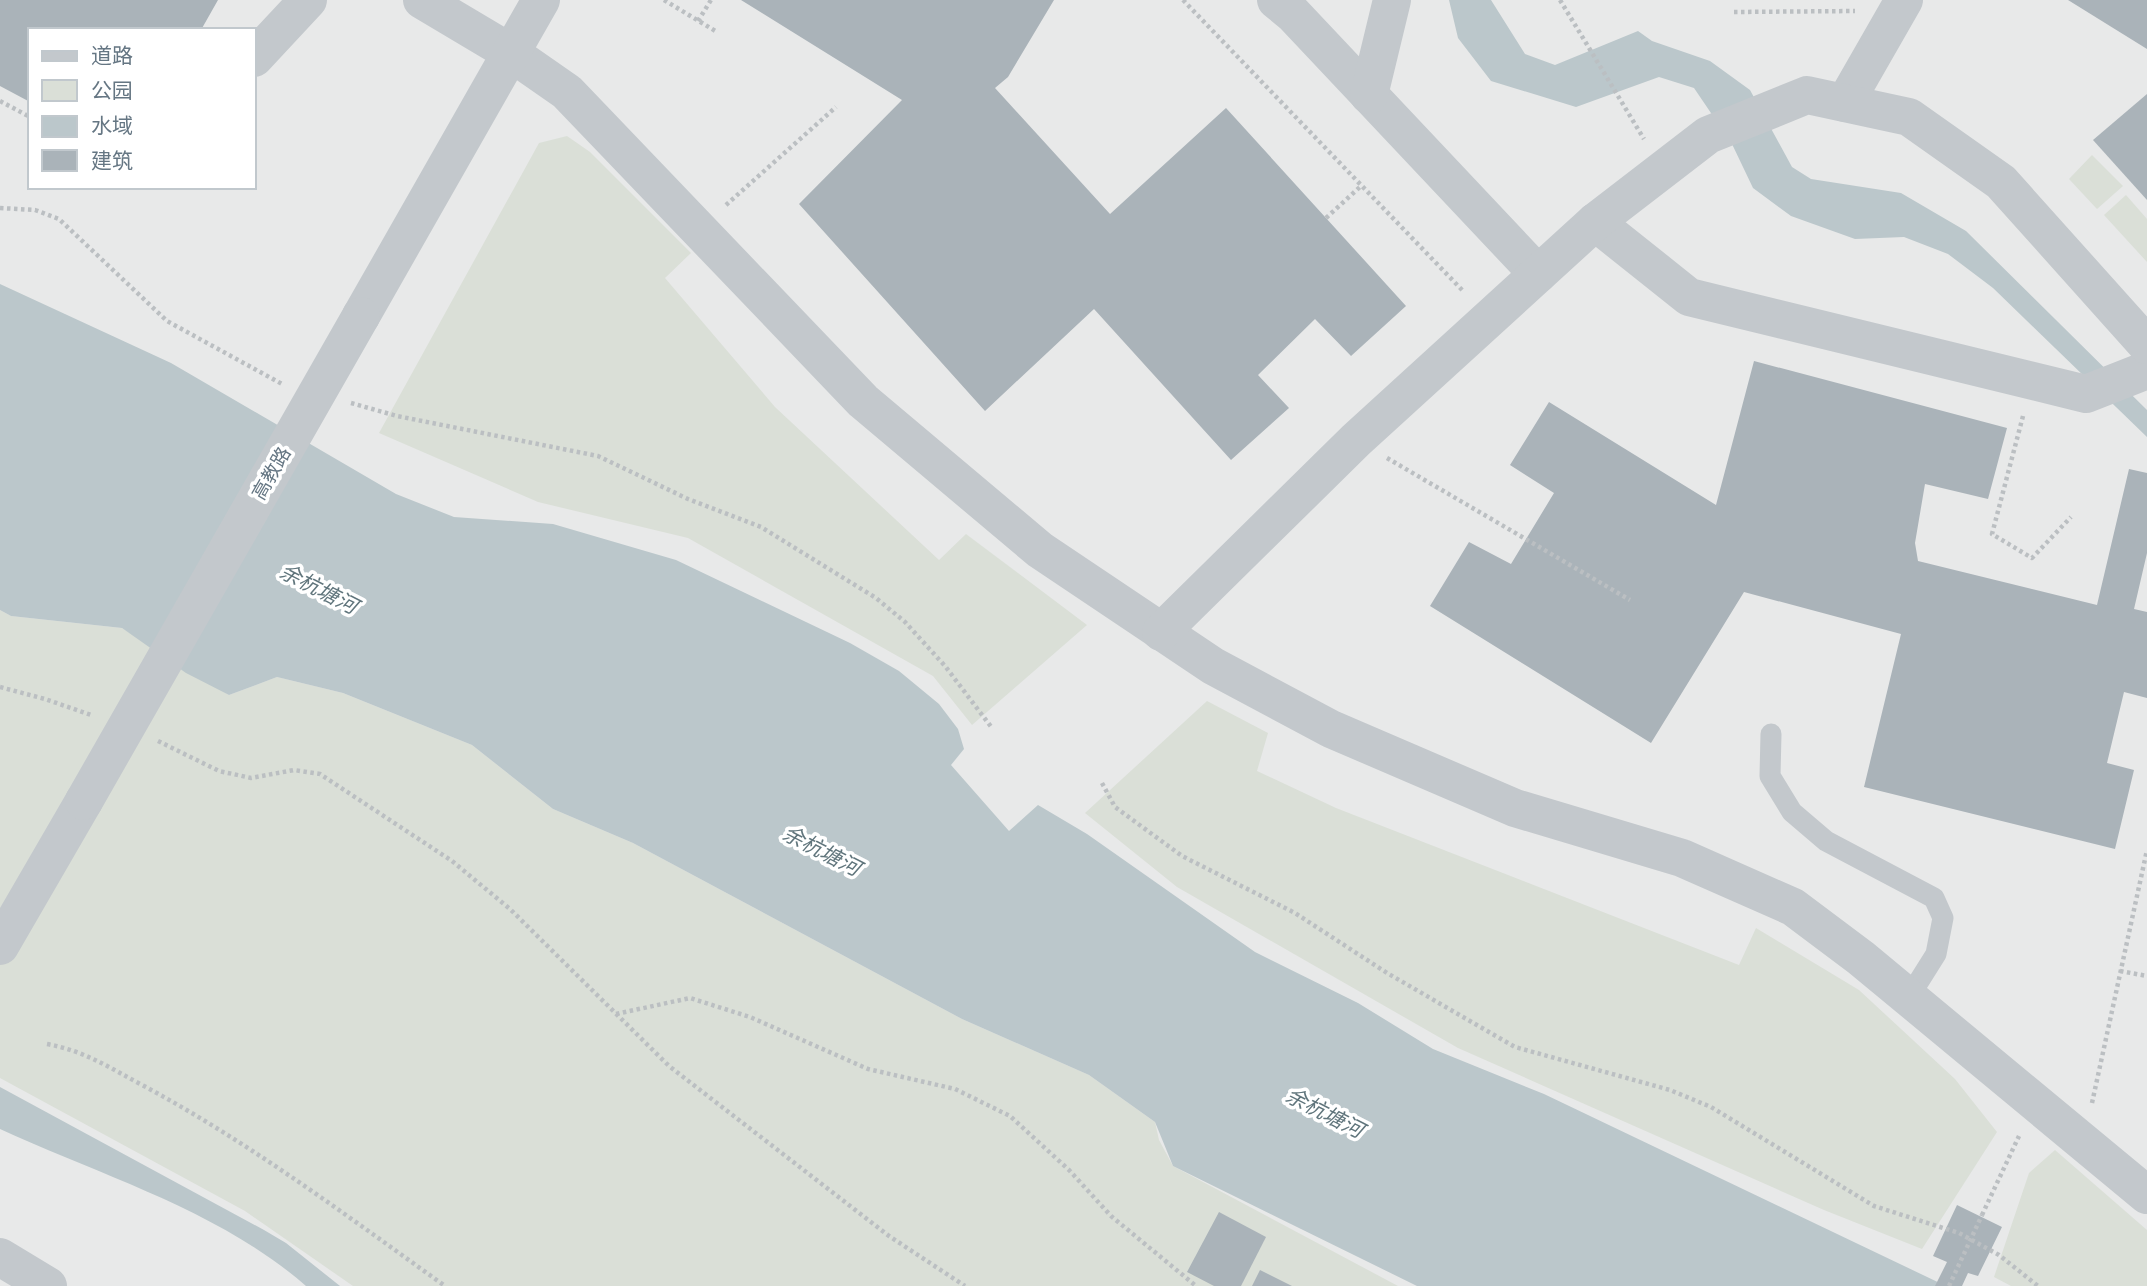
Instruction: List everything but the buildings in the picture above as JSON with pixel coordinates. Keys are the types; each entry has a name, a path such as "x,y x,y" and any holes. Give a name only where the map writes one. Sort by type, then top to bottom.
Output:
{"street":[{"path":"256,56 308,0"},
{"path":"422,0 511,53 567,92 863,401 1040,550 1213,666 1331,729 1515,808 1682,858 1793,907 1909,997 2147,1195"},
{"name":"高教路","path":"0,946 541,0"},
{"path":"1276,0 1293,13 1538,274"},
{"path":"1369,94 1392,0"},
{"path":"1845,103 1901,6"},
{"path":"1161,632 1356,440 1595,222 1708,135 1807,95 1909,117 2001,182 2147,345"},
{"path":"1595,222 1689,296 2086,394 2147,370"},
{"path":"0,1257 48,1286"}],"lane":[{"path":"1771,734 1770,776 1792,812 1826,841 1934,898 1943,918 1936,954 1909,997"}],"path":[{"path":"664,0 717,32"},
{"path":"698,21 711,0"},
{"path":"1183,0 1489,318"},
{"path":"1560,0 1663,170"},
{"path":"1734,12 1901,6"},
{"path":"0,101 28,116"},
{"path":"699,229 836,107"},
{"path":"1326,218 1361,186"},
{"path":"0,208 35,210 59,219 167,321 241,363 295,388"},
{"path":"2033,381 1992,534 2032,558 2071,517"},
{"path":"346,402 397,416 598,456 688,499 761,527 876,598 905,622 945,666 992,728"},
{"path":"1356,440 1630,600"},
{"path":"0,687 96,717"},
{"path":"147,736 219,771 251,778 295,770 320,774 452,861 510,909 669,1066 889,1236 965,1286"},
{"path":"1102,783 1115,807 1182,856 1294,913 1387,973 1515,1047 1670,1090 1711,1107 1874,1206 1969,1238 1999,1255 2038,1286"},
{"path":"2084,1141 2147,850"},
{"path":"2120,971 2147,976"},
{"path":"616,1014 690,999 750,1017 868,1069 955,1089 1010,1116 1069,1170 1111,1216 1196,1286"},
{"path":"47,1044 77,1050 177,1103 290,1175 445,1286"},
{"path":"1949,1286 2035,1101"}],"shaded area":[{"path":"0,0 2147,0 2147,1286 0,1286"}],"green space":[{"path":"567,136 590,152 691,253 665,278 775,407 939,560 966,534 1087,625 972,725 933,676 688,538 538,502 379,433 539,143"},
{"path":"2092,155 2123,186 2097,209 2069,179"},
{"path":"2126,195 2147,219 2147,262 2104,215"},
{"path":"0,610 11,616 122,628 229,695 277,677 343,693 472,745 553,809 633,843 962,1019 1089,1075 1155,1122 1159,1140 1173,1166 1398,1286 353,1286 245,1211 0,1078"},
{"path":"1207,701 1268,733 1257,771 1336,808 1739,965 1756,928 1859,990 1955,1079 1997,1132 1922,1249 1824,1210 1458,1048 1177,887 1085,813"},
{"path":"2055,1150 2147,1230 2147,1286 2011,1286 1994,1277 2029,1173"}],"water":[{"path":"1449,0 1491,0 1525,54 1555,65 1638,31 1652,41 1710,61 1750,90 1792,167 1811,179 1901,193 1966,231 2147,410 2147,437 1993,288 1948,254 1904,237 1855,239 1791,216 1753,188 1732,144 1694,88 1659,77 1576,107 1491,81 1458,38"},
{"name":"余杭塘河","path":"0,284 171,363 396,494 454,517 553,524 676,560 850,643 899,671 939,704 958,729 964,749 951,765 1009,831 1038,805 1087,834 1255,952 1358,1003 1433,1049 1544,1094 1946,1286 1417,1286 1173,1166 1155,1122 1089,1075 962,1019 633,843 553,809 472,745 343,693 277,677 229,695 186,673 122,628 11,616 0,610"},
{"path":"0,1087 264,1230 286,1243 340,1286 306,1286 272,1259 198,1216 0,1129"}]}
